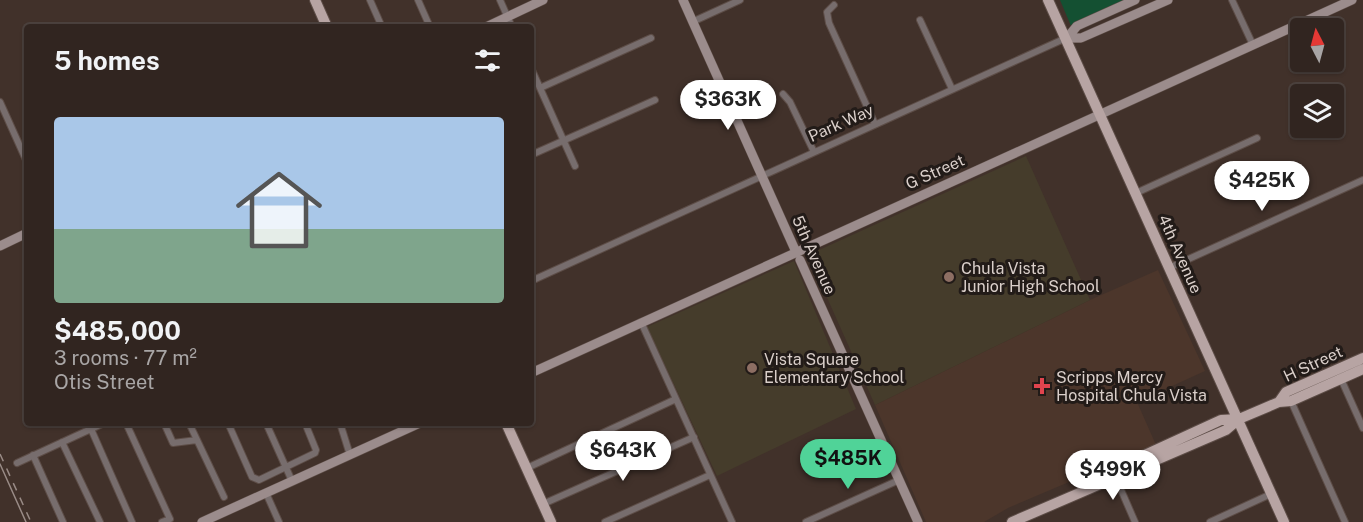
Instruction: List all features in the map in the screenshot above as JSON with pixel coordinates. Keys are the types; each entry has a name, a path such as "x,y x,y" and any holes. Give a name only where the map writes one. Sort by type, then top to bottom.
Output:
{"main road":[{"path":"315,0 326,24"},
{"name":"4th Avenue","path":"1048,0 1171,267 1284,522"},
{"name":"H Street","path":"1012,522 1094,485 1221,420 1239,419 1279,402 1291,401 1306,394 1309,387 1339,374 1363,358"},
{"name":"H Street","path":"1279,402 1286,392 1339,374 1363,369"},
{"path":"507,426 551,522"}],"street":[{"path":"370,0 381,24"},
{"path":"418,0 429,24"},
{"path":"500,0 511,24"},
{"path":"493,24 543,0"},
{"name":"5th Avenue","path":"683,0 918,522"},
{"path":"692,22 741,0"},
{"name":"Park Way","path":"534,280 1066,38 1077,26 1135,0"},
{"path":"1141,0 1145,10"},
{"name":"Park Way","path":"1066,38 1081,38 1168,0"},
{"path":"1232,0 1252,45"},
{"name":"G Street","path":"534,372 641,322 798,256 1100,114 1352,0"},
{"path":"834,5 827,12 829,23 875,124"},
{"path":"920,20 952,89"},
{"path":"575,166 536,85 651,38"},
{"path":"783,94 790,102 814,152"},
{"path":"534,154 655,100"},
{"path":"0,102 24,155"},
{"path":"1136,193 1257,138"},
{"path":"1171,267 1363,180"},
{"path":"0,246 24,235"},
{"path":"641,322 732,522"},
{"path":"1339,374 1363,428"},
{"path":"527,468 676,399"},
{"path":"1291,401 1345,522"},
{"path":"17,463 98,426"},
{"path":"127,426 170,519 162,522"},
{"path":"165,426 173,443 197,440"},
{"path":"190,426 224,497"},
{"path":"229,426 255,480 315,453 316,450 306,426"},
{"path":"267,426 292,481"},
{"path":"340,426 350,455"},
{"path":"202,522 413,426"},
{"path":"91,429 132,522"},
{"path":"543,504 694,437"},
{"path":"62,442 100,522"},
{"path":"33,455 63,522"},
{"path":"1114,474 1135,522"},
{"path":"605,522 710,475"},
{"path":"806,522 899,480"},
{"path":"266,493 279,522"},
{"path":"1210,522 1271,494"}],"shaded area":[{"name":"Chula Vista Junior High School","path":"1026,156 1090,300 875,405 808,255"},
{"name":"Vista Square Elementary School","path":"794,261 856,409 717,476 647,327"},
{"name":"Scripps Mercy Hospital Chula Vista","path":"1158,270 1205,371 1137,402 1156,445 1008,508 984,522 926,522 875,405 1090,300"}],"green space":[{"path":"1060,0 1126,0 1071,26"}],"tram line":[{"path":"0,464 26,522"}],"railway":[{"path":"0,454 31,522"}],"place":[{"name":"Chula Vista Junior High School","path":"949,277"},
{"name":"Vista Square Elementary School","path":"752,368"},
{"name":"Scripps Mercy Hospital Chula Vista","path":"1042,386"}]}
